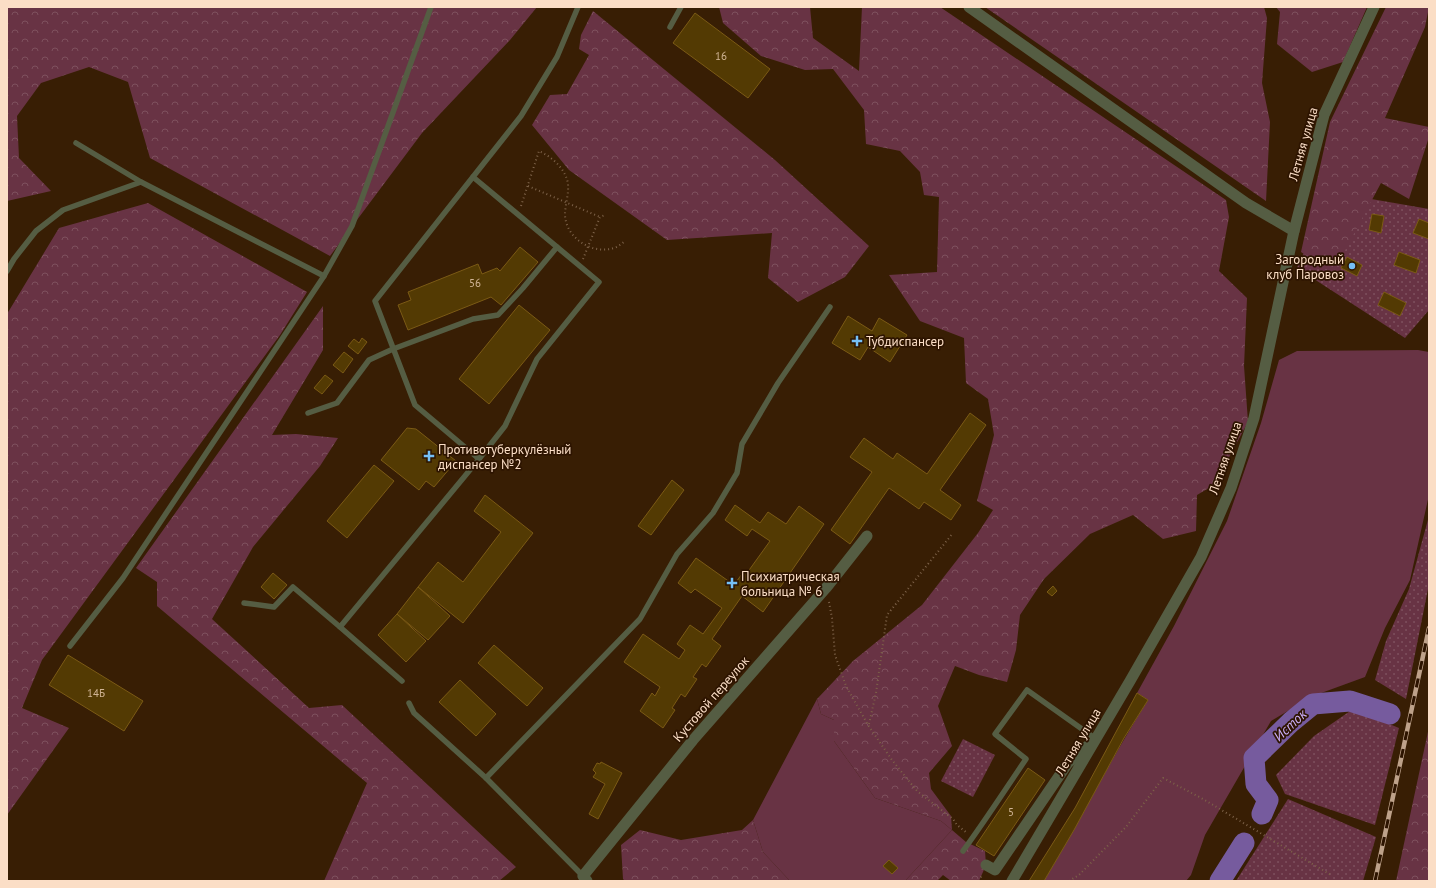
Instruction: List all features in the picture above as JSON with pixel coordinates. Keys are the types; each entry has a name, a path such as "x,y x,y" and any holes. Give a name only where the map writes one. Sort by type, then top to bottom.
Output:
{"street":[{"path":"969,7 1246,203 1294,231"},
{"name":"Летняя улица","path":"1012,881 1201,557 1231,488 1254,418 1294,231 1324,115 1374,7"},
{"name":"Кустовой переулок","path":"585,879 693,740 826,588 867,536"},
{"path":"986,865 995,870 1068,763 1096,739"}],"lane":[{"path":"70,646 123,578 324,276 352,226 431,7"},
{"path":"479,459 415,405 375,301 521,116 557,57 578,7"},
{"path":"670,27 681,7"},
{"path":"76,143 141,182 324,276"},
{"path":"340,627 505,426 537,359 599,282 473,177"},
{"path":"7,271 14,259 36,231 63,210 141,182"},
{"path":"308,413 337,403 369,360 473,319 498,315 557,247"},
{"path":"486,778 640,619 677,554 713,513 737,473 742,444 778,383 830,307"},
{"path":"244,603 274,607 292,587 402,681"},
{"path":"963,851 1026,759 995,734 1027,690 1096,739"},
{"path":"409,703 414,713 486,778 585,879"}],"path":[{"path":"519,215 539,151 547,154 562,169 568,184 565,216 570,230 579,242 588,247 604,250 615,248 624,242"},
{"path":"528,186 600,217 605,215"},
{"path":"580,266 600,217"},
{"path":"868,725 876,693 887,615 953,533"},
{"path":"826,588 832,618 836,655 846,686 868,725 892,760 917,791 953,819 957,825 973,838"},
{"path":"1069,881 1079,875 1126,827 1163,778 1204,799 1331,875"}],"green space":[{"path":"7,7 537,7 510,40 422,133 330,256 150,158 128,82 89,67 41,83 17,116 19,158 51,191 7,201"},
{"path":"719,7 810,7 813,38 859,71 862,7 940,7 1226,200 1229,217 1219,271 1247,298 1244,366 1248,422 1214,485 1197,495 1196,531 1163,539 1133,515 1090,534 1044,579 1020,615 1016,650 1007,682 979,675 955,666 938,706 952,746 929,773 931,789 951,816 952,830 941,821 875,798 834,741 834,720 821,714 817,699 853,661 922,605 978,533 993,510 977,501 994,435 988,399 966,383 964,338 920,321 889,275 937,272 939,197 924,195 920,172 900,151 866,144 864,110 833,69 805,70 761,56 723,23"},
{"path":"985,7 1264,7 1267,18 1262,83 1270,122 1266,201"},
{"path":"1276,7 1367,7 1343,62 1312,72 1277,44 1280,12"},
{"path":"1386,7 1429,7 1425,27 1385,118 1429,127 1429,137 1409,199 1381,183 1333,273 1301,252 1330,122"},
{"path":"593,11 775,160 869,246 845,277 798,302 768,278 772,233 667,240 569,170 532,125 550,95 567,94 589,55 579,49 581,35"},
{"path":"1331,192 1429,209 1429,310 1405,338 1297,268"},
{"path":"148,203 307,292 280,335 42,660 22,708 69,728 7,815 7,314 59,228"},
{"path":"323,306 323,350 272,435 296,434 338,438 320,466 253,547 212,619 309,708 342,705 516,867 499,881 324,881 367,783 157,606 157,582 136,568"},
{"path":"1418,350 1429,352 1429,495 1410,580 1385,628 1365,677 1313,696 1271,721 1205,835 1191,875 1186,881 1044,881 1148,700 1137,693 1174,626 1227,521 1261,423 1279,360 1297,351"},
{"path":"1429,516 1429,584 1406,699 1375,680 1386,641 1409,589"},
{"path":"817,699 821,714 834,720 834,741 875,798 941,821 952,830 905,881 790,881 763,852 753,820"},
{"path":"1353,709 1399,728 1375,825 1285,794 1276,775 1314,736"},
{"path":"1429,727 1429,881 1396,881"},
{"path":"963,739 995,755 973,797 941,781"},
{"path":"1288,799 1376,837 1363,881 1236,881"},
{"path":"753,820 763,852 790,881 625,881 623,879 621,845 640,830 681,840 742,830"},
{"path":"952,830 966,842 985,851 986,865 979,881 951,881 943,875 937,881 905,881"}],"building":[{"path":"695,13 770,69 748,98 673,43"},
{"path":"1372,214 1384,216 1381,233 1369,230"},
{"path":"1419,219 1429,223 1429,239 1413,233"},
{"path":"520,247 538,262 501,305 491,297 408,330 398,305 411,300 408,292 478,264 482,274 497,268 500,271"},
{"path":"1399,252 1420,260 1416,273 1394,265"},
{"name":"Загородный клуб Паровоз","path":"1347,257 1362,265 1357,276 1341,268"},
{"path":"1384,292 1406,303 1400,316 1378,305"},
{"path":"519,305 550,330 489,404 459,379"},
{"path":"848,316 872,331 879,318 907,335 890,362 868,347 860,360 832,343"},
{"path":"362,338 367,342 358,354 348,346 354,339 359,343"},
{"path":"344,352 353,359 343,373 333,365"},
{"path":"325,375 333,381 322,394 314,388"},
{"path":"970,413 986,425 940,490 961,505 951,520 924,502 919,509 889,488 850,544 831,530 872,472 850,457 864,438 893,459 897,453 927,474"},
{"path":"407,428 416,429 456,461 434,487 426,481 419,490 381,460"},
{"path":"374,465 394,481 347,538 327,521"},
{"path":"672,480 684,490 651,535 638,526"},
{"path":"485,495 533,533 463,623 418,587 438,562 463,582 501,532 474,511"},
{"path":"735,505 760,523 768,512 786,524 799,506 824,524 763,612 742,596 712,639 721,646 706,667 702,664 693,677 697,679 685,697 681,694 672,708 675,710 663,728 640,711 652,693 655,696 660,687 624,662 643,634 679,659 685,650 677,644 690,625 703,634 722,608 695,589 691,593 678,583 696,558 734,585 744,571 747,573 770,541 752,529 747,536 725,520"},
{"path":"273,573 287,585 274,599 261,587"},
{"path":"1053,586 1057,591 1052,596 1047,592"},
{"path":"418,587 450,616 428,640 397,614"},
{"path":"397,614 426,641 406,662 378,635"},
{"path":"494,645 543,688 527,706 478,663"},
{"path":"68,655 143,701 124,731 49,685"},
{"path":"460,680 496,714 476,736 439,702"},
{"path":"1137,693 1148,700 1124,738 1074,830 1044,881 1029,881 1075,808"},
{"path":"601,762 622,773 598,819 589,814 605,784 593,777 596,773 593,770 597,763 600,764"},
{"path":"1028,768 1045,780 994,856 976,845"},
{"path":"889,860 898,868 892,874 883,866"}],"waterway":[{"name":"Исток","path":"1262,814 1268,800 1256,784 1254,758 1291,722 1313,704 1350,701 1390,714"},
{"name":"Исток","path":"1220,881 1244,843"}],"railway":[{"path":"1375,881 1429,628"}],"place":[{"name":"Загородный клуб Паровоз","path":"1352,266"},
{"name":"Тубдиспансер","path":"857,341"},
{"name":"Противотуберкулёзный диспансер №2","path":"429,456"},
{"name":"Психиатрическая больница № 6","path":"732,583"}]}
